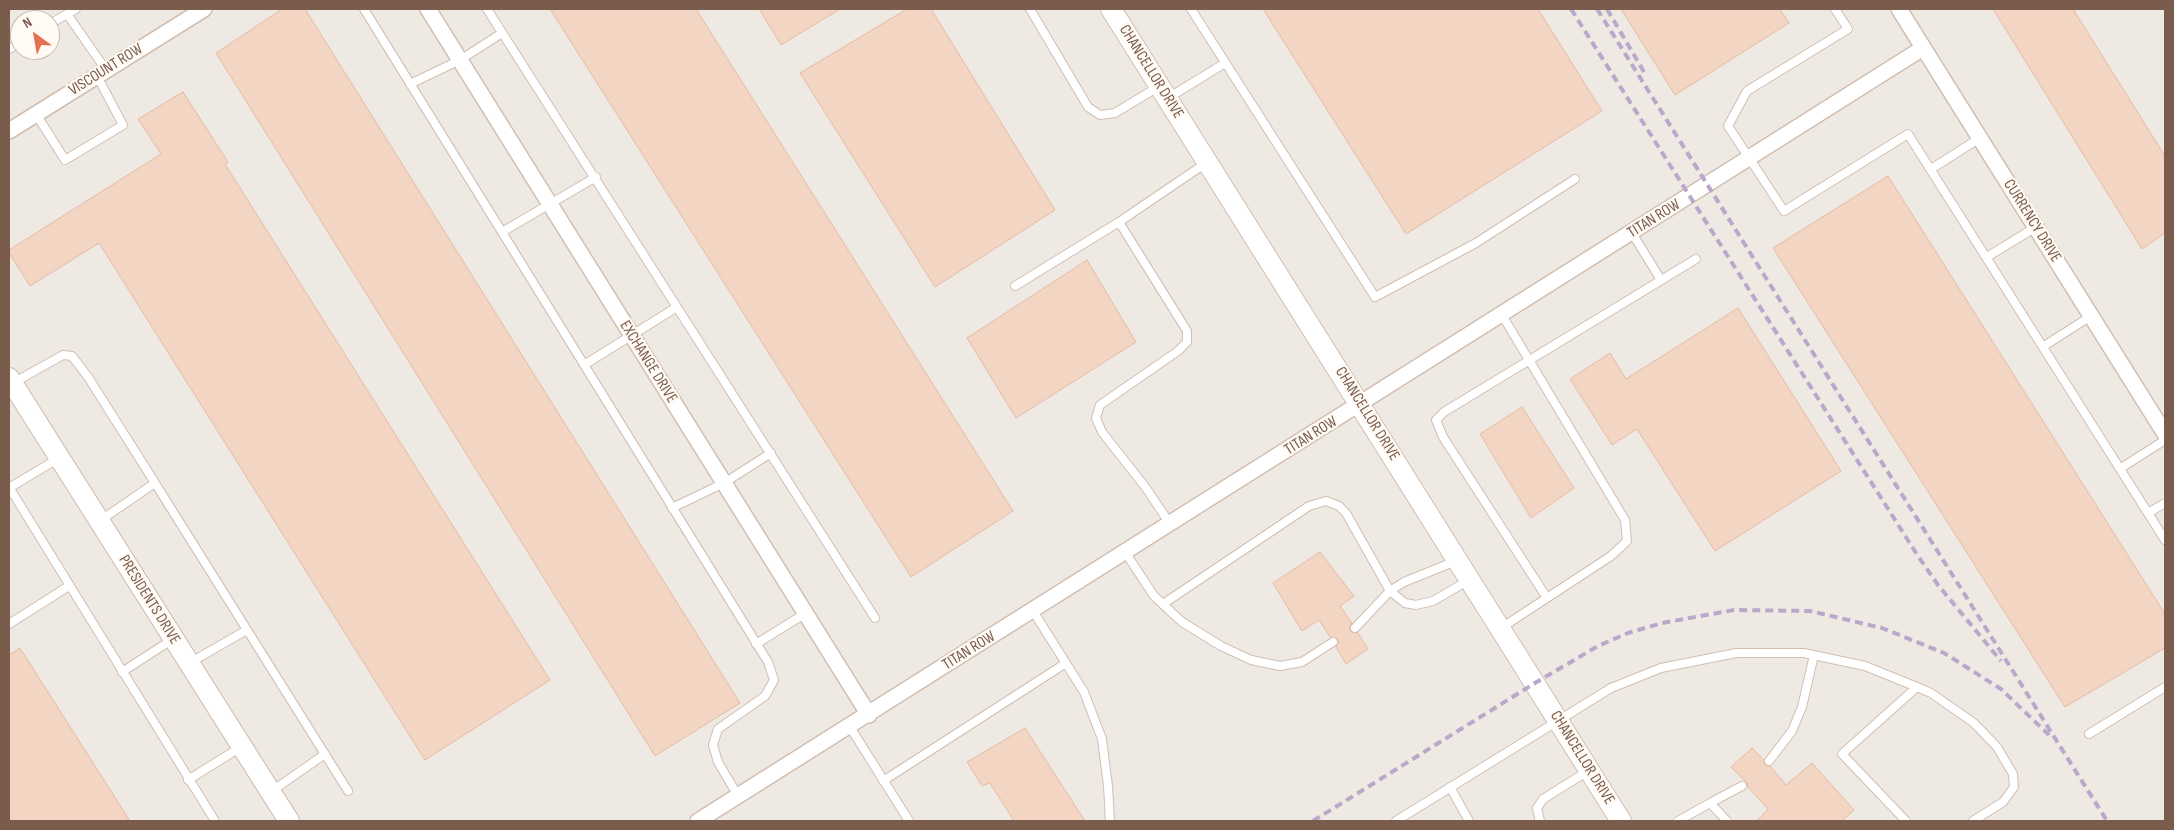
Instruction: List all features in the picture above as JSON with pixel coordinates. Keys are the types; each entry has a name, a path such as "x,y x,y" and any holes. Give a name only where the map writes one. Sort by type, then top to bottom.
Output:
{"street":[{"name":"VISCOUNT ROW","path":"9,131 204,9"},
{"name":"EXCHANGE DRIVE","path":"428,9 869,715"},
{"name":"CHANCELLOR DRIVE","path":"1111,9 1622,821"},
{"name":"CURRENCY DRIVE","path":"1899,9 2165,434"},
{"name":"TITAN ROW","path":"698,821 850,727 1032,610 1924,48"},
{"name":"PRESIDENTS DRIVE","path":"10,381 289,821"}],"lane":[{"path":"60,18 76,9"},
{"path":"364,9 768,662 774,680 765,696 718,729 713,745 718,762 738,796"},
{"path":"487,9 596,177 676,307 875,618"},
{"path":"1030,9 1088,106 1100,115 1115,112 1164,92 1225,63"},
{"path":"1191,9 1375,297 1476,244 1575,179"},
{"path":"1835,9 1848,28 1747,91 1728,126 1784,212 1908,134 2044,346 2165,540"},
{"path":"36,114 65,160 123,126 102,73 67,14"},
{"path":"410,84 460,60 502,33"},
{"path":"1931,169 1980,138"},
{"path":"1015,286 1119,222 1207,162"},
{"path":"502,232 596,177"},
{"path":"1119,222 1187,330 1187,342 1100,405 1096,418 1102,432 1146,488 1170,524"},
{"path":"1987,257 2036,227"},
{"path":"1632,233 1661,280"},
{"path":"1547,598 1443,436 1436,420 1444,412 1528,359 1696,259"},
{"path":"584,365 676,307"},
{"path":"1501,628 1611,556 1627,542 1625,520 1502,315"},
{"path":"2044,346 2091,316"},
{"path":"10,381 63,355 72,356 155,483 348,790"},
{"path":"2120,468 2165,440"},
{"path":"672,508 724,482 771,453"},
{"path":"59,458 9,488 215,821"},
{"path":"99,521 155,483"},
{"path":"1162,604 1310,506 1326,501 1333,502 1346,513 1390,591 1405,603 1416,605 1433,601 1470,579"},
{"path":"2148,513 2165,503"},
{"path":"1125,552 1147,587 1162,604 1197,632 1221,646 1263,664 1280,666 1302,662 1333,642"},
{"path":"1355,628 1390,591 1404,582 1458,560"},
{"path":"9,624 69,586"},
{"path":"1032,610 1084,692 1102,739 1110,821"},
{"path":"756,644 806,613"},
{"path":"189,664 247,630"},
{"path":"122,672 174,639"},
{"path":"1396,821 1611,688 1661,668 1736,653 1804,652 1865,666 1931,693 1974,724 1997,747 2013,774 2014,787 2003,802 1973,821"},
{"path":"1769,761 1792,731 1802,707 1814,655"},
{"path":"883,780 1066,663"},
{"path":"1906,821 1842,754 1917,687"},
{"path":"2089,734 2165,688"},
{"path":"850,727 909,821"},
{"path":"188,780 242,747"},
{"path":"270,792 325,754"},
{"path":"1540,821 1537,808 1543,799 1589,770"},
{"path":"1678,821 1742,786"},
{"path":"1450,787 1469,821"},
{"path":"1710,802 1727,821"}],"shaded area":[{"path":"9,9 2165,9 2165,821 9,821"}],"building":[{"path":"282,9 305,9 740,703 655,756 216,53"},
{"path":"550,9 696,9 1013,511 911,577"},
{"path":"759,9 840,9 781,45"},
{"path":"907,9 931,9 1055,210 935,287 800,73"},
{"path":"1263,9 1538,9 1602,111 1406,234"},
{"path":"1621,9 1780,9 1789,23 1675,95"},
{"path":"1993,9 2073,9 2165,156 2165,233 2142,249"},
{"path":"183,92 228,162 225,164 550,680 425,760 99,243 30,286 9,253 9,250 161,154 138,119"},
{"path":"1888,176 2165,614 2165,648 2065,707 1773,248"},
{"path":"1087,260 1136,342 1016,418 967,338"},
{"path":"1738,308 1841,471 1715,551 1637,429 1612,445 1570,379 1610,353 1626,379"},
{"path":"1522,407 1574,488 1531,518 1480,434"},
{"path":"1320,552 1354,596 1340,606 1352,623 1349,627 1351,632 1358,633 1368,649 1346,664 1336,647 1339,642 1337,639 1330,637 1319,620 1302,631 1273,583"},
{"path":"20,648 130,821 9,821 9,655"},
{"path":"1025,728 1085,821 1014,821 990,783 982,786 967,762"},
{"path":"1752,748 1764,760 1765,765 1770,766 1786,785 1812,763 1854,810 1842,821 1757,821 1768,809 1731,767"}],"railway":[{"path":"1571,9 1916,553 1938,585 2001,661"},
{"path":"1597,9 2107,821"},
{"path":"1607,9 1644,72"},
{"path":"1313,821 1598,646 1628,633 1662,623 1734,610 1810,611 1882,628 1944,653 2001,689 2049,735"}]}
